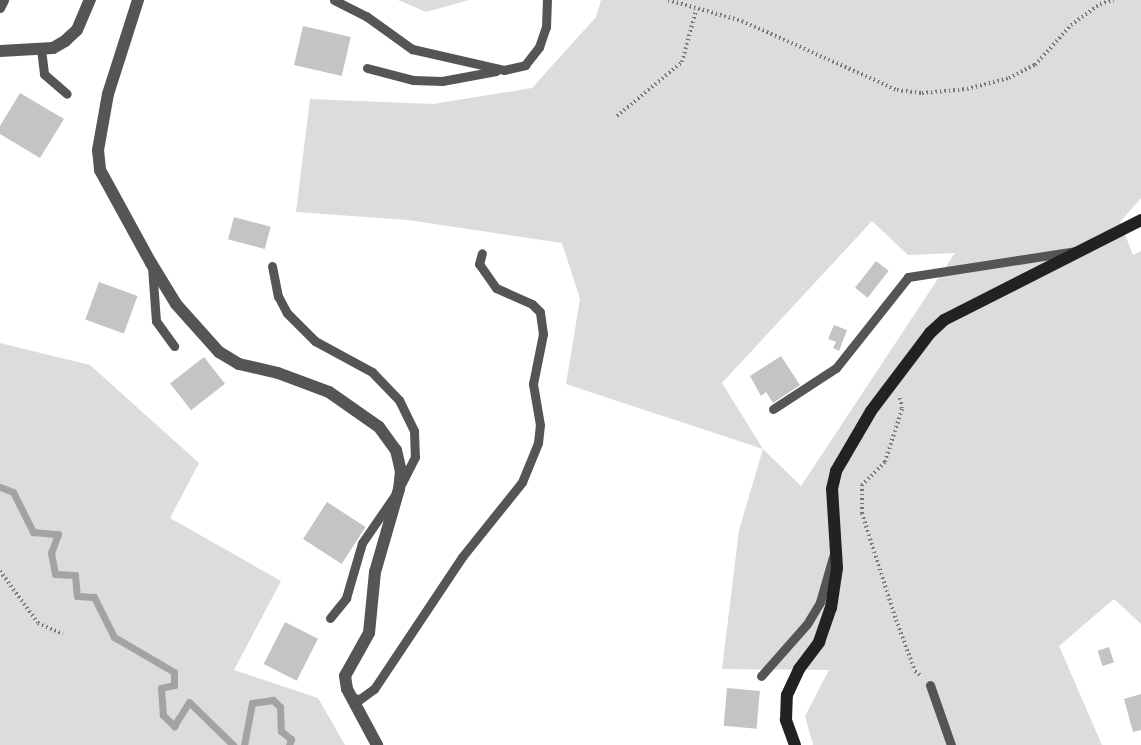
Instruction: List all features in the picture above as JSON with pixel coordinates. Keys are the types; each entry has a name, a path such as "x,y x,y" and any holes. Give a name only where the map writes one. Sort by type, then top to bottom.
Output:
{"street":[{"path":"0,51 53,48 77,30 90,0"},
{"path":"138,0 108,94 98,150 100,170 152,263 176,304 219,352 239,364 278,373 329,392 379,428 396,450 401,471 399,489 375,572 369,633 345,676 352,698 377,745"},
{"path":"795,745 786,720 787,695 799,669 819,642 831,608 836,544 832,489 836,471 871,411 944,320 1141,221"}],"lane":[{"path":"0,8 4,0"},
{"path":"334,0 366,16 412,49 458,63 504,70"},
{"path":"367,68 413,80 442,81 525,65 539,47 546,27 547,0"},
{"path":"41,49 44,74 67,94"},
{"path":"773,409 837,368 908,278 1087,249"},
{"path":"352,698 360,699 374,689 462,557 522,482 538,443 540,425 533,384 543,334 540,312 532,304 496,288 479,264 482,253"},
{"path":"152,263 156,321 174,346"},
{"path":"272,266 278,296 287,313 315,340 372,372 399,400 414,431 415,457 399,489 362,543 346,598 330,618"},
{"path":"761,676 784,653 820,602 836,544"},
{"path":"930,685 951,745"}],"path":[{"path":"668,0 696,10 742,21 897,90 922,93 967,89 1009,78 1035,65 1071,25 1100,3 1113,0"},
{"path":"617,116 682,62 696,10"},
{"path":"898,375 902,410 885,462 862,484 862,513 915,671 930,685"},
{"path":"0,571 38,623 63,634"}],"shaded area":[{"path":"398,0 469,0 426,12"},
{"path":"601,0 1141,0 1141,198 1120,222 1133,255 1141,251 1141,624 1114,599 1059,646 1102,745 813,745 805,716 829,670 722,669 739,530 763,449 566,384 580,299 562,243 408,220 296,212 310,99 433,104 532,88 596,17","holes":["872,221 908,255 955,253 801,486 763,449 722,383"]},
{"path":"0,343 90,365 199,463 170,518 281,581 234,670 318,698 345,745 0,745"}],"building":[{"path":"303,26 351,37 342,76 294,65"},
{"path":"20,93 64,119 40,158 0,134 0,126"},
{"path":"234,217 271,227 265,249 228,239"},
{"path":"876,261 889,271 868,298 855,288"},
{"path":"99,282 138,296 124,334 85,320"},
{"path":"834,325 847,330 839,351 833,348 836,342 828,339"},
{"path":"781,356 800,385 773,403 766,392 761,396 750,376"},
{"path":"204,357 225,384 191,410 170,383"},
{"path":"327,502 366,527 342,564 303,539"},
{"path":"285,622 318,639 297,681 264,664"},
{"path":"1109,647 1114,662 1103,666 1098,651"},
{"path":"727,688 760,691 757,729 724,726"},
{"path":"1141,694 1141,730 1133,732 1124,699"}],"waterway":[{"path":"0,487 13,492 33,532 58,534 51,553 55,574 75,575 77,596 94,597 114,637 174,672 174,685 161,688 163,715 174,726 189,702 233,745"},
{"path":"244,745 252,703 273,700 280,707 281,731 291,739 289,745"}]}
